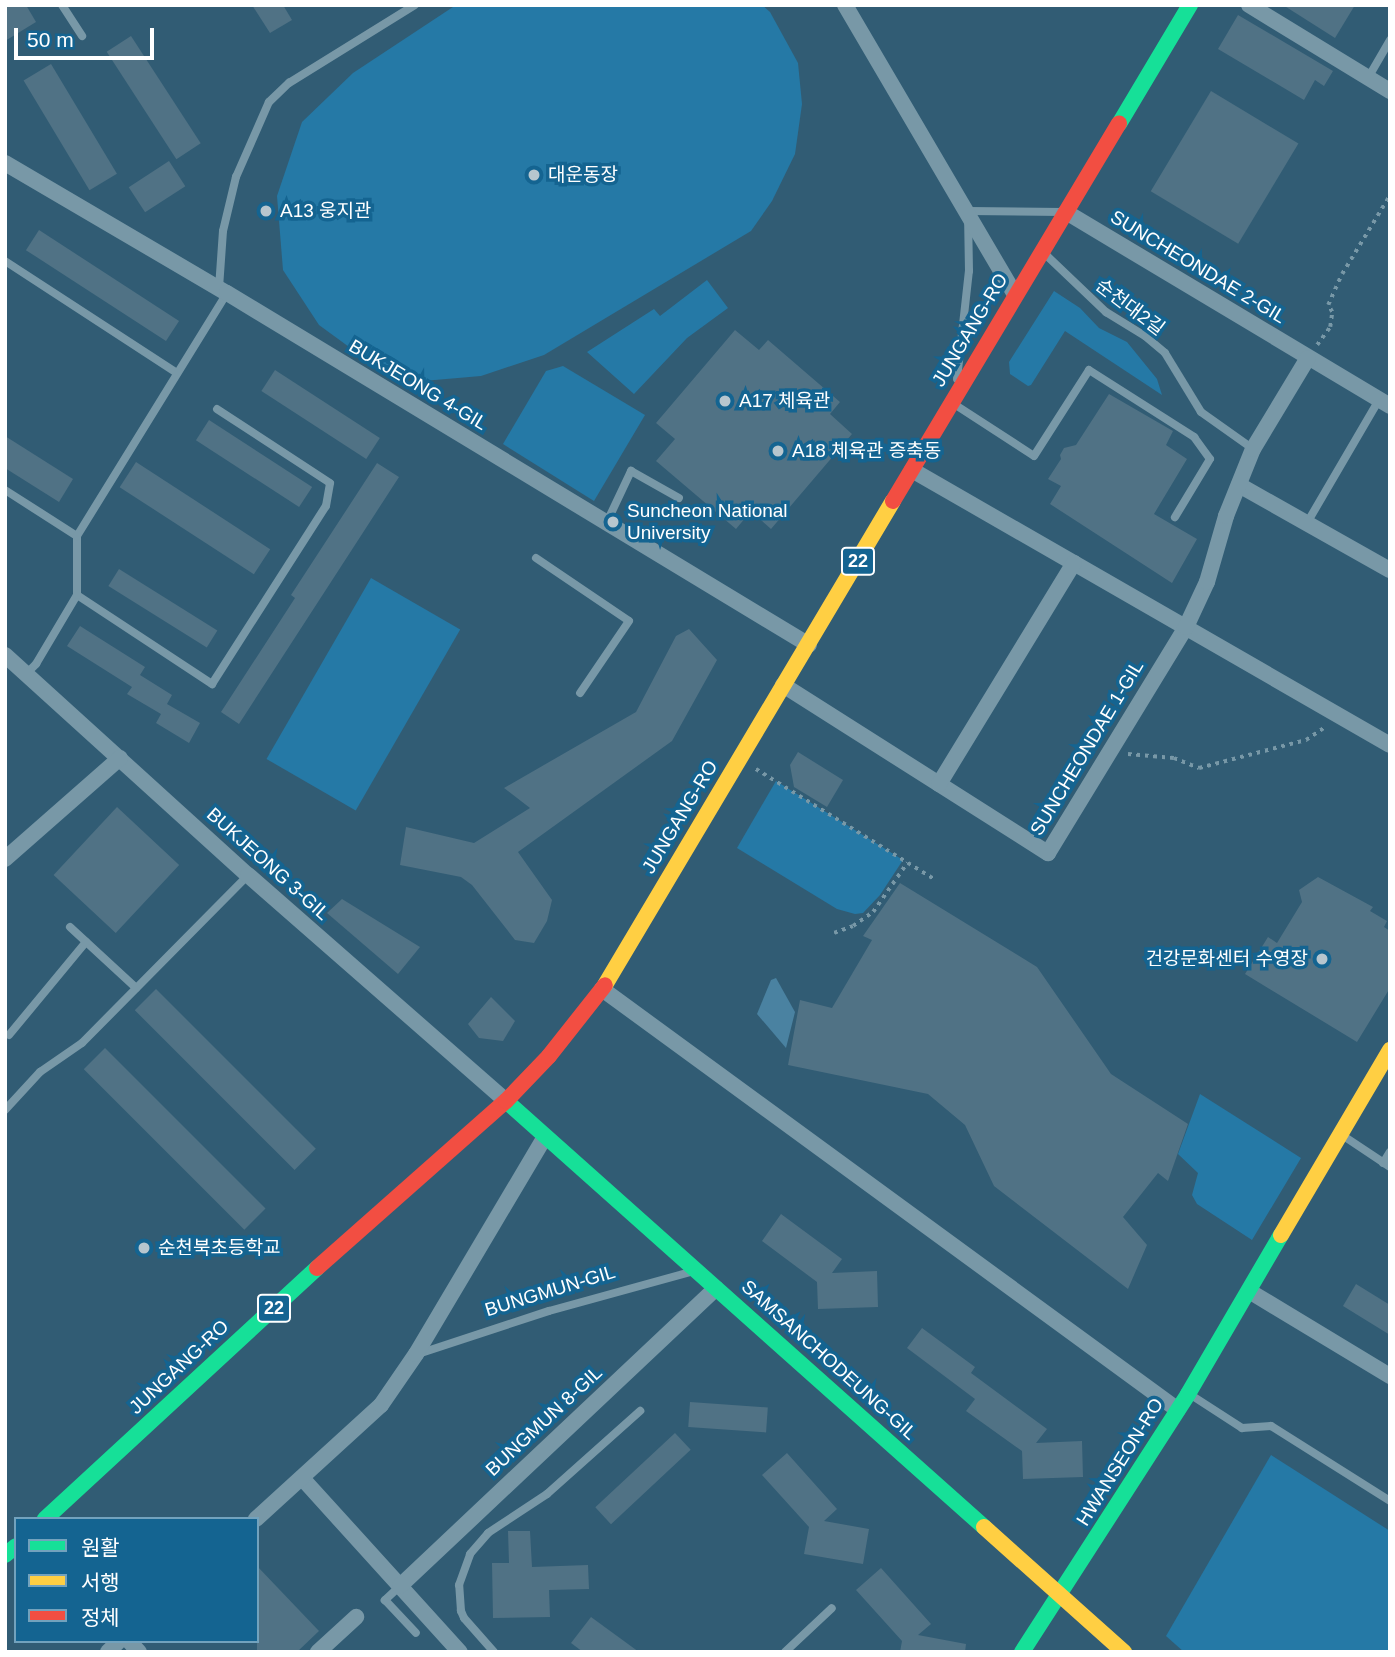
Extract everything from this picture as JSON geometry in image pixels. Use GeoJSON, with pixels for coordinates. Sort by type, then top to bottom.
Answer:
{"type":"FeatureCollection","features":[{"type":"Feature","properties":{"kind":"main road","name":"JUNGANG-RO"},"geometry":{"type":"LineString","coordinates":[[47,1517],[313,1272],[506,1101],[549,1056],[602,989],[1189,5]]}},
{"type":"Feature","properties":{"kind":"main road","name":"HWANSEON-RO"},"geometry":{"type":"LineString","coordinates":[[1022,1652],[1188,1394],[1390,1050]]}},
{"type":"Feature","properties":{"kind":"main road","name":"SAMSANCHODEUNG-GIL"},"geometry":{"type":"LineString","coordinates":[[506,1101],[544,1138],[697,1270],[1124,1652]]}},
{"type":"Feature","properties":{"kind":"street"},"geometry":{"type":"LineString","coordinates":[[845,5],[1015,295]]}},
{"type":"Feature","properties":{"kind":"street"},"geometry":{"type":"LineString","coordinates":[[1249,5],[1390,91]]}},
{"type":"Feature","properties":{"kind":"street","name":"BUKJEONG 4-GIL"},"geometry":{"type":"LineString","coordinates":[[5,163],[223,291],[809,645]]}},
{"type":"Feature","properties":{"kind":"street","name":"SUNCHEONDAE 2-GIL"},"geometry":{"type":"LineString","coordinates":[[1066,212],[1385,403]]}},
{"type":"Feature","properties":{"kind":"street"},"geometry":{"type":"LineString","coordinates":[[1186,627],[1207,582],[1226,516],[1253,449],[1308,358]]}},
{"type":"Feature","properties":{"kind":"street"},"geometry":{"type":"LineString","coordinates":[[912,470],[1389,742]]}},
{"type":"Feature","properties":{"kind":"street"},"geometry":{"type":"LineString","coordinates":[[1239,485],[1390,570]]}},
{"type":"Feature","properties":{"kind":"street"},"geometry":{"type":"LineString","coordinates":[[939,784],[1074,563]]}},
{"type":"Feature","properties":{"kind":"street","name":"SUNCHEONDAE 1-GIL"},"geometry":{"type":"LineString","coordinates":[[783,685],[1048,853],[1186,627]]}},
{"type":"Feature","properties":{"kind":"street","name":"BUKJEONG 3-GIL"},"geometry":{"type":"LineString","coordinates":[[5,655],[248,875],[506,1101]]}},
{"type":"Feature","properties":{"kind":"street"},"geometry":{"type":"LineString","coordinates":[[5,859],[120,758]]}},
{"type":"Feature","properties":{"kind":"street"},"geometry":{"type":"LineString","coordinates":[[602,989],[1178,1410]]}},
{"type":"Feature","properties":{"kind":"street"},"geometry":{"type":"LineString","coordinates":[[258,1517],[381,1405],[416,1354],[544,1138]]}},
{"type":"Feature","properties":{"kind":"street","name":"BUNGMUN 8-GIL"},"geometry":{"type":"LineString","coordinates":[[400,1586],[716,1288]]}},
{"type":"Feature","properties":{"kind":"street"},"geometry":{"type":"LineString","coordinates":[[1249,1291],[1390,1376]]}},
{"type":"Feature","properties":{"kind":"street"},"geometry":{"type":"LineString","coordinates":[[302,1478],[460,1652]]}},
{"type":"Feature","properties":{"kind":"street"},"geometry":{"type":"LineString","coordinates":[[318,1652],[356,1617]]}},
{"type":"Feature","properties":{"kind":"lane"},"geometry":{"type":"LineString","coordinates":[[62,5],[82,36]]}},
{"type":"Feature","properties":{"kind":"lane"},"geometry":{"type":"LineString","coordinates":[[27,673],[36,664],[77,595],[77,536],[177,373],[223,291],[223,231],[236,177],[269,102],[289,83],[414,6]]}},
{"type":"Feature","properties":{"kind":"lane"},"geometry":{"type":"LineString","coordinates":[[1368,78],[1390,40]]}},
{"type":"Feature","properties":{"kind":"lane"},"geometry":{"type":"LineString","coordinates":[[1066,212],[968,211],[969,271],[954,400],[1034,456],[1089,370],[1194,437],[1210,459],[1175,517]]}},
{"type":"Feature","properties":{"kind":"lane","name":"순천대2길"},"geometry":{"type":"LineString","coordinates":[[1042,251],[1106,312],[1145,336],[1165,353],[1201,412],[1253,449]]}},
{"type":"Feature","properties":{"kind":"lane"},"geometry":{"type":"LineString","coordinates":[[5,261],[177,373]]}},
{"type":"Feature","properties":{"kind":"lane"},"geometry":{"type":"LineString","coordinates":[[1307,523],[1385,403]]}},
{"type":"Feature","properties":{"kind":"lane"},"geometry":{"type":"LineString","coordinates":[[77,595],[212,684],[326,506],[330,483],[217,409]]}},
{"type":"Feature","properties":{"kind":"lane"},"geometry":{"type":"LineString","coordinates":[[606,524],[631,471],[679,498]]}},
{"type":"Feature","properties":{"kind":"lane"},"geometry":{"type":"LineString","coordinates":[[5,490],[77,536]]}},
{"type":"Feature","properties":{"kind":"lane"},"geometry":{"type":"LineString","coordinates":[[536,558],[629,621],[580,693]]}},
{"type":"Feature","properties":{"kind":"lane"},"geometry":{"type":"LineString","coordinates":[[5,1110],[40,1072],[82,1043],[248,875]]}},
{"type":"Feature","properties":{"kind":"lane"},"geometry":{"type":"LineString","coordinates":[[70,927],[136,988]]}},
{"type":"Feature","properties":{"kind":"lane"},"geometry":{"type":"LineString","coordinates":[[9,1035],[86,942]]}},
{"type":"Feature","properties":{"kind":"lane"},"geometry":{"type":"LineString","coordinates":[[1340,1133],[1387,1165],[1390,1152]]}},
{"type":"Feature","properties":{"kind":"lane","name":"BUNGMUN-GIL"},"geometry":{"type":"LineString","coordinates":[[416,1354],[549,1311],[697,1270]]}},
{"type":"Feature","properties":{"kind":"lane"},"geometry":{"type":"LineString","coordinates":[[1188,1394],[1242,1428],[1271,1426],[1390,1501]]}},
{"type":"Feature","properties":{"kind":"lane"},"geometry":{"type":"LineString","coordinates":[[494,1652],[461,1611],[459,1585],[470,1554],[488,1533],[547,1494],[639,1411]]}},
{"type":"Feature","properties":{"kind":"lane"},"geometry":{"type":"LineString","coordinates":[[400,1586],[385,1600],[416,1633]]}},
{"type":"Feature","properties":{"kind":"lane"},"geometry":{"type":"LineString","coordinates":[[785,1652],[832,1608]]}},
{"type":"Feature","properties":{"kind":"path"},"geometry":{"type":"LineString","coordinates":[[1308,358],[1330,327],[1332,312],[1328,305],[1342,274],[1390,195]]}},
{"type":"Feature","properties":{"kind":"path"},"geometry":{"type":"LineString","coordinates":[[1112,748],[1133,756],[1174,758],[1199,768],[1306,740],[1340,716]]}},
{"type":"Feature","properties":{"kind":"path"},"geometry":{"type":"LineString","coordinates":[[739,759],[936,880]]}},
{"type":"Feature","properties":{"kind":"path"},"geometry":{"type":"LineString","coordinates":[[834,933],[853,926],[873,912],[907,863]]}},
{"type":"Feature","properties":{"kind":"shaded area","name":"대운동장"},"geometry":{"type":"Polygon","coordinates":[[[456,5],[762,5],[770,12],[798,63],[802,104],[795,154],[772,201],[751,231],[544,355],[481,376],[423,381],[382,371],[319,325],[283,270],[277,196],[302,122],[353,73],[456,5]]]}},
{"type":"Feature","properties":{"kind":"shaded area"},"geometry":{"type":"Polygon","coordinates":[[[707,280],[728,308],[687,338],[634,394],[587,352],[654,309],[660,316],[707,280]]]}},
{"type":"Feature","properties":{"kind":"shaded area"},"geometry":{"type":"Polygon","coordinates":[[[1054,291],[1080,308],[1099,328],[1127,342],[1157,379],[1162,395],[1065,331],[1031,385],[1028,386],[1010,374],[1009,362],[1054,291]]]}},
{"type":"Feature","properties":{"kind":"shaded area"},"geometry":{"type":"Polygon","coordinates":[[[563,366],[645,415],[594,501],[503,444],[546,371],[563,366]]]}},
{"type":"Feature","properties":{"kind":"shaded area"},"geometry":{"type":"Polygon","coordinates":[[[371,578],[460,630],[356,810],[266,759],[371,578]]]}},
{"type":"Feature","properties":{"kind":"shaded area"},"geometry":{"type":"Polygon","coordinates":[[[776,781],[903,860],[880,895],[863,913],[855,914],[837,909],[737,848],[776,781]]]}},
{"type":"Feature","properties":{"kind":"shaded area"},"geometry":{"type":"Polygon","coordinates":[[[776,978],[795,1012],[786,1048],[757,1014],[771,980],[776,978]]]}},
{"type":"Feature","properties":{"kind":"shaded area"},"geometry":{"type":"Polygon","coordinates":[[[1200,1094],[1301,1158],[1252,1240],[1197,1204],[1192,1195],[1198,1173],[1178,1154],[1200,1094]]]}},
{"type":"Feature","properties":{"kind":"shaded area"},"geometry":{"type":"Polygon","coordinates":[[[1271,1455],[1390,1531],[1390,1652],[1184,1652],[1166,1636],[1271,1455]]]}},
{"type":"Feature","properties":{"kind":"building"},"geometry":{"type":"Polygon","coordinates":[[[5,5],[26,5],[36,22],[5,41],[5,5]]]}},
{"type":"Feature","properties":{"kind":"building"},"geometry":{"type":"Polygon","coordinates":[[[252,5],[283,5],[292,20],[270,33],[252,5]]]}},
{"type":"Feature","properties":{"kind":"building"},"geometry":{"type":"Polygon","coordinates":[[[1283,5],[1355,5],[1335,38],[1283,5]]]}},
{"type":"Feature","properties":{"kind":"building"},"geometry":{"type":"Polygon","coordinates":[[[1238,15],[1333,71],[1324,86],[1315,80],[1304,100],[1218,49],[1238,15]]]}},
{"type":"Feature","properties":{"kind":"building"},"geometry":{"type":"Polygon","coordinates":[[[131,36],[201,143],[176,159],[107,52],[131,36]]]}},
{"type":"Feature","properties":{"kind":"building"},"geometry":{"type":"Polygon","coordinates":[[[51,64],[117,174],[89,190],[24,80],[51,64]]]}},
{"type":"Feature","properties":{"kind":"building"},"geometry":{"type":"Polygon","coordinates":[[[1211,91],[1298,144],[1238,244],[1151,191],[1211,91]]]}},
{"type":"Feature","properties":{"kind":"building"},"geometry":{"type":"Polygon","coordinates":[[[169,161],[185,186],[145,212],[129,187],[169,161]]]}},
{"type":"Feature","properties":{"kind":"building"},"geometry":{"type":"Polygon","coordinates":[[[39,230],[179,321],[166,341],[26,250],[39,230]]]}},
{"type":"Feature","properties":{"kind":"building"},"geometry":{"type":"Polygon","coordinates":[[[735,330],[759,350],[768,340],[840,402],[830,414],[852,434],[771,529],[751,511],[736,529],[656,461],[675,439],[656,423],[735,330]]]}},
{"type":"Feature","properties":{"kind":"building"},"geometry":{"type":"Polygon","coordinates":[[[275,370],[380,438],[366,459],[261,391],[275,370]]]}},
{"type":"Feature","properties":{"kind":"building"},"geometry":{"type":"Polygon","coordinates":[[[1109,394],[1173,431],[1166,445],[1187,459],[1154,514],[1197,539],[1172,583],[1050,504],[1061,486],[1048,479],[1061,459],[1060,455],[1064,448],[1076,445],[1109,394]]]}},
{"type":"Feature","properties":{"kind":"building"},"geometry":{"type":"Polygon","coordinates":[[[209,420],[312,487],[299,507],[196,440],[209,420]]]}},
{"type":"Feature","properties":{"kind":"building"},"geometry":{"type":"Polygon","coordinates":[[[5,436],[73,479],[59,502],[5,468],[5,436]]]}},
{"type":"Feature","properties":{"kind":"building"},"geometry":{"type":"Polygon","coordinates":[[[136,462],[270,549],[254,574],[120,487],[136,462]]]}},
{"type":"Feature","properties":{"kind":"building"},"geometry":{"type":"Polygon","coordinates":[[[377,463],[399,477],[239,724],[221,712],[295,598],[291,595],[377,463]]]}},
{"type":"Feature","properties":{"kind":"building"},"geometry":{"type":"Polygon","coordinates":[[[119,569],[217,630],[207,647],[108,586],[119,569]]]}},
{"type":"Feature","properties":{"kind":"building"},"geometry":{"type":"Polygon","coordinates":[[[80,626],[145,667],[140,675],[172,695],[167,704],[200,723],[189,743],[156,723],[161,714],[127,694],[132,687],[67,646],[80,626]]]}},
{"type":"Feature","properties":{"kind":"building"},"geometry":{"type":"Polygon","coordinates":[[[689,629],[717,660],[672,741],[518,852],[552,900],[547,921],[534,943],[515,940],[472,885],[461,877],[400,865],[406,827],[474,843],[530,808],[504,788],[636,712],[676,636],[689,629]]]}},
{"type":"Feature","properties":{"kind":"building"},"geometry":{"type":"Polygon","coordinates":[[[798,752],[843,780],[827,807],[794,787],[790,765],[798,752]]]}},
{"type":"Feature","properties":{"kind":"building"},"geometry":{"type":"Polygon","coordinates":[[[117,807],[179,865],[116,933],[54,875],[117,807]]]}},
{"type":"Feature","properties":{"kind":"building","name":"건강문화센터 수영장"},"geometry":{"type":"Polygon","coordinates":[[[1318,877],[1373,907],[1370,911],[1387,921],[1384,927],[1390,931],[1390,988],[1357,1042],[1245,974],[1268,937],[1277,943],[1302,902],[1299,890],[1318,877]]]}},
{"type":"Feature","properties":{"kind":"building"},"geometry":{"type":"Polygon","coordinates":[[[900,883],[1037,967],[1111,1074],[1188,1124],[1168,1181],[1158,1173],[1123,1217],[1147,1245],[1128,1289],[994,1186],[965,1125],[928,1094],[788,1065],[800,1000],[832,1008],[872,940],[863,936],[900,883]]]}},
{"type":"Feature","properties":{"kind":"building"},"geometry":{"type":"Polygon","coordinates":[[[342,899],[420,947],[398,974],[327,913],[342,899]]]}},
{"type":"Feature","properties":{"kind":"building"},"geometry":{"type":"Polygon","coordinates":[[[156,989],[316,1149],[295,1170],[135,1010],[156,989]]]}},
{"type":"Feature","properties":{"kind":"building"},"geometry":{"type":"Polygon","coordinates":[[[491,997],[515,1021],[503,1041],[479,1038],[468,1024],[491,997]]]}},
{"type":"Feature","properties":{"kind":"building"},"geometry":{"type":"Polygon","coordinates":[[[105,1048],[266,1209],[244,1230],[84,1069],[105,1048]]]}},
{"type":"Feature","properties":{"kind":"building"},"geometry":{"type":"Polygon","coordinates":[[[781,1214],[842,1259],[832,1273],[877,1271],[878,1307],[818,1309],[817,1282],[762,1241],[781,1214]]]}},
{"type":"Feature","properties":{"kind":"building"},"geometry":{"type":"Polygon","coordinates":[[[1356,1284],[1390,1305],[1390,1335],[1343,1306],[1356,1284]]]}},
{"type":"Feature","properties":{"kind":"building"},"geometry":{"type":"Polygon","coordinates":[[[922,1328],[975,1367],[971,1373],[1047,1429],[1036,1443],[1082,1441],[1083,1477],[1023,1479],[1022,1451],[966,1411],[975,1399],[907,1348],[922,1328]]]}},
{"type":"Feature","properties":{"kind":"building"},"geometry":{"type":"Polygon","coordinates":[[[690,1402],[768,1407],[766,1432],[688,1427],[690,1402]]]}},
{"type":"Feature","properties":{"kind":"building"},"geometry":{"type":"Polygon","coordinates":[[[675,1433],[691,1450],[611,1524],[595,1507],[675,1433]]]}},
{"type":"Feature","properties":{"kind":"building"},"geometry":{"type":"Polygon","coordinates":[[[787,1453],[837,1509],[824,1521],[869,1529],[863,1564],[804,1554],[809,1527],[762,1475],[787,1453]]]}},
{"type":"Feature","properties":{"kind":"building"},"geometry":{"type":"Polygon","coordinates":[[[508,1531],[530,1531],[532,1567],[588,1565],[589,1589],[549,1590],[550,1617],[493,1618],[492,1563],[509,1563],[508,1531]]]}},
{"type":"Feature","properties":{"kind":"building"},"geometry":{"type":"Polygon","coordinates":[[[259,1568],[319,1631],[297,1652],[257,1652],[259,1568]]]}},
{"type":"Feature","properties":{"kind":"building"},"geometry":{"type":"Polygon","coordinates":[[[881,1568],[931,1624],[918,1635],[966,1644],[965,1652],[900,1652],[902,1641],[856,1590],[881,1568]]]}},
{"type":"Feature","properties":{"kind":"building"},"geometry":{"type":"Polygon","coordinates":[[[591,1617],[639,1652],[583,1652],[571,1643],[591,1617]]]}},
{"type":"Feature","properties":{"kind":"traffic: fast"},"geometry":{"type":"LineString","coordinates":[[1119,124],[1190,5]]}},
{"type":"Feature","properties":{"kind":"traffic: fast"},"geometry":{"type":"LineString","coordinates":[[506,1101],[984,1527]]}},
{"type":"Feature","properties":{"kind":"traffic: fast"},"geometry":{"type":"LineString","coordinates":[[1022,1652],[1188,1394],[1281,1235]]}},
{"type":"Feature","properties":{"kind":"traffic: fast"},"geometry":{"type":"LineString","coordinates":[[47,1517],[317,1268]]}},
{"type":"Feature","properties":{"kind":"traffic: fast"},"geometry":{"type":"LineString","coordinates":[[5,1555],[14,1548]]}},
{"type":"Feature","properties":{"kind":"traffic: slow"},"geometry":{"type":"LineString","coordinates":[[605,985],[893,501]]}},
{"type":"Feature","properties":{"kind":"traffic: slow"},"geometry":{"type":"LineString","coordinates":[[1281,1235],[1390,1050]]}},
{"type":"Feature","properties":{"kind":"traffic: slow"},"geometry":{"type":"LineString","coordinates":[[984,1527],[1124,1652]]}},
{"type":"Feature","properties":{"kind":"traffic: jam"},"geometry":{"type":"LineString","coordinates":[[893,501],[1119,124]]}},
{"type":"Feature","properties":{"kind":"traffic: jam"},"geometry":{"type":"LineString","coordinates":[[317,1268],[506,1101],[549,1056],[605,985]]}},
{"type":"Feature","properties":{"kind":"place","name":"대운동장"},"geometry":{"type":"Point","coordinates":[534,175]}},
{"type":"Feature","properties":{"kind":"place","name":"A13 웅지관"},"geometry":{"type":"Point","coordinates":[266,211]}},
{"type":"Feature","properties":{"kind":"place","name":"A17 체육관"},"geometry":{"type":"Point","coordinates":[725,401]}},
{"type":"Feature","properties":{"kind":"place","name":"A18 체육관 증축동"},"geometry":{"type":"Point","coordinates":[778,451]}},
{"type":"Feature","properties":{"kind":"place","name":"Suncheon National University"},"geometry":{"type":"Point","coordinates":[613,522]}},
{"type":"Feature","properties":{"kind":"place","name":"건강문화센터 수영장"},"geometry":{"type":"Point","coordinates":[1322,959]}},
{"type":"Feature","properties":{"kind":"place","name":"순천북초등학교"},"geometry":{"type":"Point","coordinates":[144,1248]}}]}
